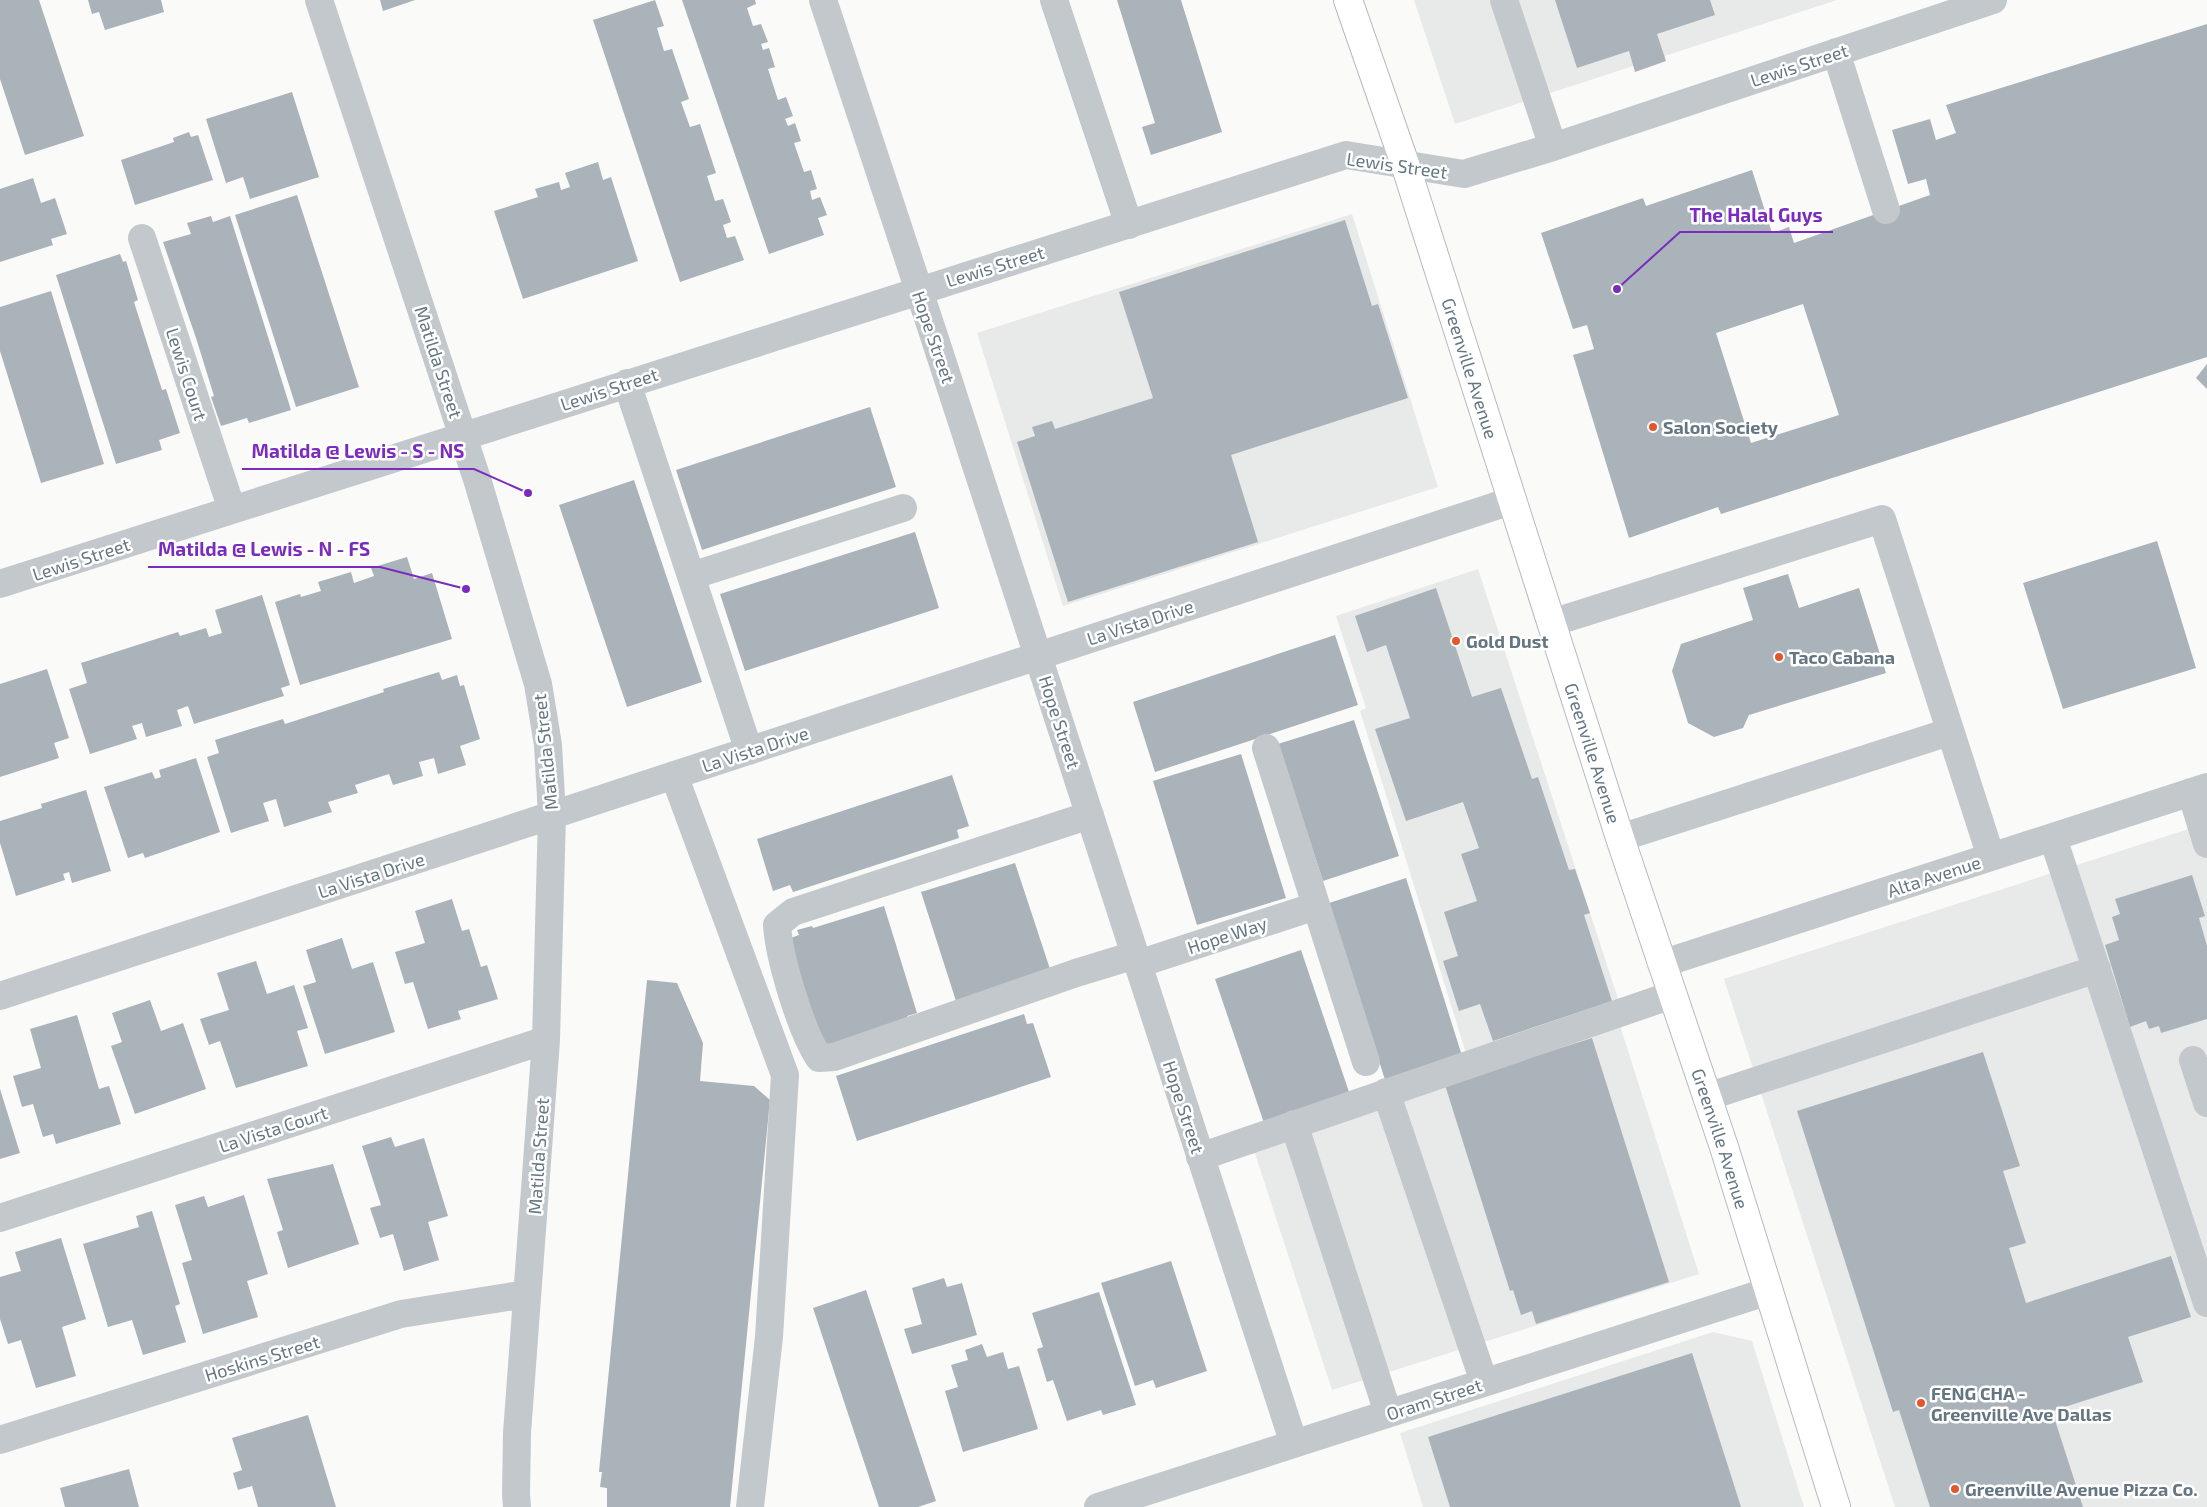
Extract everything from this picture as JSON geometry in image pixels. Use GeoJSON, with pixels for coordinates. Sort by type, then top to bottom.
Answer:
{"type":"FeatureCollection","features":[{"type":"Feature","properties":{"kind":"main road","name":"Greenville Avenue"},"geometry":{"type":"LineString","coordinates":[[1348,0],[1405,164],[1550,623],[1661,964],[1707,1097],[1836,1507]]}},
{"type":"Feature","properties":{"kind":"street","name":"Matilda Street"},"geometry":{"type":"LineString","coordinates":[[319,0],[464,437],[538,684],[548,745],[552,815],[546,1040],[517,1433],[517,1507]]}},
{"type":"Feature","properties":{"kind":"street","name":"Hope Street"},"geometry":{"type":"LineString","coordinates":[[823,0],[1294,1444]]}},
{"type":"Feature","properties":{"kind":"street"},"geometry":{"type":"LineString","coordinates":[[1054,0],[1129,225]]}},
{"type":"Feature","properties":{"kind":"street"},"geometry":{"type":"LineString","coordinates":[[1504,0],[1553,146]]}},
{"type":"Feature","properties":{"kind":"street","name":"Lewis Street"},"geometry":{"type":"LineString","coordinates":[[0,584],[464,437],[918,290],[1129,225],[1346,154],[1464,174],[1993,0]]}},
{"type":"Feature","properties":{"kind":"street"},"geometry":{"type":"LineString","coordinates":[[1836,52],[1886,210]]}},
{"type":"Feature","properties":{"kind":"street","name":"Lewis Court"},"geometry":{"type":"LineString","coordinates":[[142,238],[232,510]]}},
{"type":"Feature","properties":{"kind":"street"},"geometry":{"type":"LineString","coordinates":[[627,383],[749,751]]}},
{"type":"Feature","properties":{"kind":"street","name":"La Vista Drive"},"geometry":{"type":"LineString","coordinates":[[0,996],[1511,501]]}},
{"type":"Feature","properties":{"kind":"street"},"geometry":{"type":"LineString","coordinates":[[691,576],[903,508]]}},
{"type":"Feature","properties":{"kind":"street"},"geometry":{"type":"LineString","coordinates":[[1550,623],[1882,518],[1936,690],[1992,857]]}},
{"type":"Feature","properties":{"kind":"street"},"geometry":{"type":"LineString","coordinates":[[1620,838],[1950,732]]}},
{"type":"Feature","properties":{"kind":"street"},"geometry":{"type":"LineString","coordinates":[[1266,748],[1366,1062]]}},
{"type":"Feature","properties":{"kind":"street"},"geometry":{"type":"LineString","coordinates":[[674,775],[786,1074],[769,1338],[750,1507]]}},
{"type":"Feature","properties":{"kind":"street"},"geometry":{"type":"LineString","coordinates":[[2199,790],[2207,844]]}},
{"type":"Feature","properties":{"kind":"street","name":"Alta Avenue"},"geometry":{"type":"LineString","coordinates":[[1661,964],[2199,790]]}},
{"type":"Feature","properties":{"kind":"street","name":"Hope Way"},"geometry":{"type":"LineString","coordinates":[[1090,815],[793,912],[777,925],[778,946],[809,1043],[820,1058],[834,1056],[1076,973],[1137,959],[1316,906]]}},
{"type":"Feature","properties":{"kind":"street"},"geometry":{"type":"LineString","coordinates":[[2054,838],[2207,1304]]}},
{"type":"Feature","properties":{"kind":"street"},"geometry":{"type":"LineString","coordinates":[[1707,1097],[2097,969]]}},
{"type":"Feature","properties":{"kind":"street"},"geometry":{"type":"LineString","coordinates":[[1200,1157],[1672,995]]}},
{"type":"Feature","properties":{"kind":"street","name":"La Vista Court"},"geometry":{"type":"LineString","coordinates":[[0,1218],[546,1040]]}},
{"type":"Feature","properties":{"kind":"street"},"geometry":{"type":"LineString","coordinates":[[2193,1060],[2207,1103]]}},
{"type":"Feature","properties":{"kind":"street"},"geometry":{"type":"LineString","coordinates":[[1386,1092],[1484,1382]]}},
{"type":"Feature","properties":{"kind":"street"},"geometry":{"type":"LineString","coordinates":[[1294,1124],[1388,1414]]}},
{"type":"Feature","properties":{"kind":"street","name":"Oram Street"},"geometry":{"type":"LineString","coordinates":[[1098,1507],[1769,1291]]}},
{"type":"Feature","properties":{"kind":"street","name":"Hoskins Street"},"geometry":{"type":"LineString","coordinates":[[0,1440],[401,1314],[528,1294]]}},
{"type":"Feature","properties":{"kind":"shaded area"},"geometry":{"type":"Polygon","coordinates":[[[1414,0],[1837,0],[1455,124],[1414,0]]]}},
{"type":"Feature","properties":{"kind":"shaded area"},"geometry":{"type":"Polygon","coordinates":[[[1352,214],[1438,487],[1063,606],[977,333],[1352,214]]]}},
{"type":"Feature","properties":{"kind":"shaded area"},"geometry":{"type":"Polygon","coordinates":[[[1478,569],[1622,1011],[1616,1013],[1699,1274],[1332,1390],[1248,1132],[1468,1060],[1360,711],[1366,708],[1336,616],[1478,569]]]}},
{"type":"Feature","properties":{"kind":"shaded area"},"geometry":{"type":"Polygon","coordinates":[[[2207,823],[2207,1507],[1895,1507],[1724,979],[2207,823]]]}},
{"type":"Feature","properties":{"kind":"shaded area"},"geometry":{"type":"Polygon","coordinates":[[[1713,1332],[1752,1341],[1804,1507],[1423,1507],[1400,1433],[1713,1332]]]}},
{"type":"Feature","properties":{"kind":"building"},"geometry":{"type":"Polygon","coordinates":[[[0,0],[39,0],[84,136],[25,155],[0,79],[0,0]]]}},
{"type":"Feature","properties":{"kind":"building"},"geometry":{"type":"Polygon","coordinates":[[[88,0],[161,0],[164,12],[105,30],[99,12],[92,14],[88,0]]]}},
{"type":"Feature","properties":{"kind":"building"},"geometry":{"type":"Polygon","coordinates":[[[380,0],[415,0],[383,11],[380,0]]]}},
{"type":"Feature","properties":{"kind":"building"},"geometry":{"type":"Polygon","coordinates":[[[655,0],[664,26],[657,28],[664,51],[672,49],[689,99],[681,102],[690,127],[700,124],[716,173],[707,176],[715,201],[723,199],[731,222],[723,225],[727,238],[735,236],[744,260],[680,282],[593,20],[655,0]]]}},
{"type":"Feature","properties":{"kind":"building"},"geometry":{"type":"Polygon","coordinates":[[[682,0],[755,0],[756,4],[747,8],[753,26],[761,24],[768,42],[761,44],[763,50],[769,48],[775,67],[768,69],[778,100],[786,97],[793,116],[785,119],[788,126],[795,123],[801,141],[794,143],[804,172],[811,170],[817,189],[810,191],[812,200],[820,197],[827,215],[818,218],[824,235],[769,254],[682,0]]]}},
{"type":"Feature","properties":{"kind":"building"},"geometry":{"type":"Polygon","coordinates":[[[1117,0],[1181,0],[1222,132],[1151,155],[1142,127],[1155,123],[1117,0]]]}},
{"type":"Feature","properties":{"kind":"building"},"geometry":{"type":"Polygon","coordinates":[[[1555,0],[1710,0],[1715,15],[1657,34],[1666,61],[1635,72],[1629,51],[1577,68],[1555,0]]]}},
{"type":"Feature","properties":{"kind":"building"},"geometry":{"type":"Polygon","coordinates":[[[2207,24],[2207,357],[1721,514],[1718,507],[1629,538],[1573,355],[1594,349],[1587,325],[1573,329],[1541,233],[1643,198],[1646,206],[1752,170],[1772,233],[1789,227],[1794,243],[1930,195],[1926,179],[1908,184],[1892,130],[1930,119],[1936,140],[1956,133],[1946,105],[2207,24]],[[1803,304],[1716,333],[1751,443],[1839,415],[1803,304]]]}},
{"type":"Feature","properties":{"kind":"building"},"geometry":{"type":"Polygon","coordinates":[[[292,92],[319,177],[250,199],[243,177],[226,183],[206,119],[292,92]]]}},
{"type":"Feature","properties":{"kind":"building"},"geometry":{"type":"Polygon","coordinates":[[[189,132],[191,137],[198,135],[213,180],[135,205],[121,160],[174,142],[173,138],[189,132]]]}},
{"type":"Feature","properties":{"kind":"building"},"geometry":{"type":"Polygon","coordinates":[[[598,162],[603,180],[611,177],[638,261],[523,299],[494,211],[538,197],[535,189],[559,182],[561,190],[570,187],[565,173],[598,162]]]}},
{"type":"Feature","properties":{"kind":"building"},"geometry":{"type":"Polygon","coordinates":[[[33,178],[41,203],[55,198],[67,234],[51,239],[53,245],[0,262],[0,189],[33,178]]]}},
{"type":"Feature","properties":{"kind":"building"},"geometry":{"type":"Polygon","coordinates":[[[297,195],[359,387],[296,407],[235,215],[297,195]]]}},
{"type":"Feature","properties":{"kind":"building"},"geometry":{"type":"Polygon","coordinates":[[[211,216],[213,222],[230,216],[291,410],[249,423],[247,418],[221,426],[211,397],[214,396],[196,338],[163,242],[191,234],[187,223],[211,216]]]}},
{"type":"Feature","properties":{"kind":"building"},"geometry":{"type":"Polygon","coordinates":[[[1345,220],[1372,306],[1378,304],[1408,398],[1231,455],[1258,542],[1068,602],[1017,442],[1035,436],[1032,427],[1052,421],[1055,429],[1153,398],[1119,292],[1345,220]]]}},
{"type":"Feature","properties":{"kind":"building"},"geometry":{"type":"Polygon","coordinates":[[[120,254],[123,262],[126,261],[138,300],[134,302],[162,390],[166,389],[180,433],[159,440],[162,450],[116,464],[56,275],[120,254]]]}},
{"type":"Feature","properties":{"kind":"building"},"geometry":{"type":"Polygon","coordinates":[[[51,291],[104,464],[41,483],[0,351],[0,307],[51,291]]]}},
{"type":"Feature","properties":{"kind":"building"},"geometry":{"type":"Polygon","coordinates":[[[2207,364],[2207,389],[2196,378],[2207,364]]]}},
{"type":"Feature","properties":{"kind":"building"},"geometry":{"type":"Polygon","coordinates":[[[870,407],[896,487],[702,550],[676,470],[870,407]]]}},
{"type":"Feature","properties":{"kind":"building"},"geometry":{"type":"Polygon","coordinates":[[[634,480],[702,682],[627,707],[559,505],[634,480]]]}},
{"type":"Feature","properties":{"kind":"building"},"geometry":{"type":"Polygon","coordinates":[[[915,532],[939,608],[745,671],[720,594],[915,532]]]}},
{"type":"Feature","properties":{"kind":"building"},"geometry":{"type":"Polygon","coordinates":[[[2157,541],[2196,668],[2063,709],[2023,583],[2157,541]]]}},
{"type":"Feature","properties":{"kind":"building"},"geometry":{"type":"Polygon","coordinates":[[[407,557],[414,579],[432,573],[452,639],[300,685],[275,602],[300,594],[301,597],[321,591],[318,582],[351,572],[354,583],[374,576],[371,568],[407,557]]]}},
{"type":"Feature","properties":{"kind":"building","name":"Taco Cabana"},"geometry":{"type":"Polygon","coordinates":[[[1788,574],[1799,608],[1859,588],[1886,673],[1749,715],[1743,728],[1714,737],[1688,723],[1672,671],[1681,644],[1753,620],[1743,588],[1788,574]]]}},
{"type":"Feature","properties":{"kind":"building"},"geometry":{"type":"Polygon","coordinates":[[[1436,588],[1472,697],[1501,688],[1532,779],[1538,777],[1569,870],[1575,869],[1590,913],[1584,915],[1612,1001],[1493,1041],[1480,1004],[1459,1011],[1443,961],[1458,956],[1444,912],[1477,901],[1461,854],[1479,848],[1463,802],[1406,821],[1375,729],[1410,718],[1386,645],[1367,652],[1355,616],[1436,588]]]}},
{"type":"Feature","properties":{"kind":"building"},"geometry":{"type":"Polygon","coordinates":[[[262,595],[290,685],[281,688],[284,696],[194,724],[188,706],[177,710],[182,726],[146,737],[142,723],[132,726],[137,739],[90,754],[69,689],[87,683],[81,663],[178,632],[180,636],[206,628],[209,637],[222,633],[215,610],[262,595]]]}},
{"type":"Feature","properties":{"kind":"building"},"geometry":{"type":"Polygon","coordinates":[[[1335,635],[1358,705],[1155,772],[1133,702],[1335,635]]]}},
{"type":"Feature","properties":{"kind":"building"},"geometry":{"type":"Polygon","coordinates":[[[47,669],[69,738],[54,743],[59,758],[0,777],[0,684],[47,669]]]}},
{"type":"Feature","properties":{"kind":"building"},"geometry":{"type":"Polygon","coordinates":[[[439,672],[442,680],[457,675],[460,686],[464,685],[480,739],[460,746],[466,765],[438,774],[434,758],[419,762],[423,776],[393,785],[389,774],[355,785],[358,793],[328,802],[332,812],[284,827],[276,799],[263,803],[269,821],[231,833],[207,757],[219,753],[215,740],[283,719],[285,724],[384,692],[383,689],[439,672]]]}},
{"type":"Feature","properties":{"kind":"building"},"geometry":{"type":"Polygon","coordinates":[[[1354,720],[1399,856],[1323,881],[1278,744],[1354,720]]]}},
{"type":"Feature","properties":{"kind":"building"},"geometry":{"type":"Polygon","coordinates":[[[1241,754],[1286,898],[1197,925],[1153,781],[1241,754]]]}},
{"type":"Feature","properties":{"kind":"building"},"geometry":{"type":"Polygon","coordinates":[[[196,758],[220,832],[145,858],[143,853],[128,858],[104,787],[152,772],[155,779],[161,777],[159,770],[196,758]]]}},
{"type":"Feature","properties":{"kind":"building"},"geometry":{"type":"Polygon","coordinates":[[[952,775],[969,826],[957,830],[959,838],[793,892],[790,885],[773,891],[757,839],[952,775]]]}},
{"type":"Feature","properties":{"kind":"building"},"geometry":{"type":"Polygon","coordinates":[[[86,790],[111,871],[72,883],[69,872],[63,874],[65,880],[16,896],[0,843],[0,821],[42,808],[41,804],[86,790]]]}},
{"type":"Feature","properties":{"kind":"building"},"geometry":{"type":"Polygon","coordinates":[[[1015,863],[1050,969],[956,1001],[921,892],[1015,863]]]}},
{"type":"Feature","properties":{"kind":"building"},"geometry":{"type":"Polygon","coordinates":[[[2192,875],[2205,916],[2199,918],[2207,946],[2207,1019],[2161,1033],[2159,1026],[2149,1029],[2146,1021],[2130,1027],[2105,945],[2119,940],[2112,917],[2120,914],[2115,899],[2192,875]]]}},
{"type":"Feature","properties":{"kind":"building"},"geometry":{"type":"Polygon","coordinates":[[[1406,878],[1463,1059],[1386,1083],[1329,903],[1406,878]]]}},
{"type":"Feature","properties":{"kind":"building"},"geometry":{"type":"Polygon","coordinates":[[[452,899],[462,931],[469,929],[481,967],[487,965],[498,999],[458,1011],[461,1019],[428,1029],[413,982],[405,984],[395,952],[425,943],[415,911],[452,899]]]}},
{"type":"Feature","properties":{"kind":"building"},"geometry":{"type":"Polygon","coordinates":[[[884,906],[917,1013],[907,1016],[909,1022],[822,1047],[788,939],[799,935],[797,930],[812,926],[813,928],[884,906]]]}},
{"type":"Feature","properties":{"kind":"building"},"geometry":{"type":"Polygon","coordinates":[[[342,938],[352,969],[373,962],[395,1032],[325,1054],[303,986],[316,982],[306,950],[342,938]]]}},
{"type":"Feature","properties":{"kind":"building"},"geometry":{"type":"Polygon","coordinates":[[[1301,950],[1350,1095],[1264,1123],[1215,979],[1301,950]]]}},
{"type":"Feature","properties":{"kind":"building"},"geometry":{"type":"Polygon","coordinates":[[[256,961],[267,994],[294,985],[308,1028],[297,1031],[308,1066],[236,1088],[220,1041],[209,1045],[200,1019],[229,1010],[217,973],[256,961]]]}},
{"type":"Feature","properties":{"kind":"building"},"geometry":{"type":"Polygon","coordinates":[[[647,980],[677,983],[703,1043],[700,1081],[754,1086],[770,1100],[730,1507],[607,1507],[607,1488],[600,1487],[602,1472],[599,1472],[647,980]]]}},
{"type":"Feature","properties":{"kind":"building"},"geometry":{"type":"Polygon","coordinates":[[[150,1000],[161,1031],[183,1023],[206,1089],[135,1114],[111,1046],[122,1042],[112,1013],[150,1000]]]}},
{"type":"Feature","properties":{"kind":"building"},"geometry":{"type":"Polygon","coordinates":[[[1024,1014],[1027,1024],[1033,1023],[1051,1077],[857,1141],[836,1076],[1024,1014]]]}},
{"type":"Feature","properties":{"kind":"building"},"geometry":{"type":"Polygon","coordinates":[[[77,1015],[99,1089],[109,1086],[121,1124],[56,1144],[53,1134],[43,1137],[33,1104],[22,1107],[13,1076],[41,1068],[30,1029],[77,1015]]]}},
{"type":"Feature","properties":{"kind":"building"},"geometry":{"type":"Polygon","coordinates":[[[1592,1038],[1669,1282],[1536,1324],[1532,1311],[1521,1315],[1513,1290],[1510,1291],[1445,1085],[1592,1038]]]}},
{"type":"Feature","properties":{"kind":"building"},"geometry":{"type":"Polygon","coordinates":[[[1983,1052],[2020,1166],[2003,1171],[2026,1243],[2009,1248],[2026,1303],[2171,1256],[2191,1317],[2128,1337],[2143,1382],[2052,1411],[2083,1507],[1930,1507],[1899,1410],[1893,1412],[1797,1111],[1983,1052]]]}},
{"type":"Feature","properties":{"kind":"building"},"geometry":{"type":"Polygon","coordinates":[[[0,1089],[20,1153],[0,1159],[0,1089]]]}},
{"type":"Feature","properties":{"kind":"building"},"geometry":{"type":"Polygon","coordinates":[[[391,1137],[395,1147],[424,1138],[448,1216],[428,1222],[439,1260],[404,1271],[393,1234],[380,1238],[370,1208],[381,1205],[362,1146],[391,1137]]]}},
{"type":"Feature","properties":{"kind":"building"},"geometry":{"type":"Polygon","coordinates":[[[333,1164],[359,1244],[288,1268],[277,1232],[283,1230],[267,1179],[333,1164]]]}},
{"type":"Feature","properties":{"kind":"building"},"geometry":{"type":"Polygon","coordinates":[[[244,1195],[268,1274],[247,1281],[258,1317],[203,1334],[182,1263],[192,1260],[175,1205],[204,1196],[208,1207],[244,1195]]]}},
{"type":"Feature","properties":{"kind":"building"},"geometry":{"type":"Polygon","coordinates":[[[152,1211],[180,1304],[175,1306],[186,1342],[143,1355],[132,1320],[108,1327],[83,1244],[139,1227],[136,1216],[152,1211]]]}},
{"type":"Feature","properties":{"kind":"building"},"geometry":{"type":"Polygon","coordinates":[[[61,1238],[86,1319],[62,1327],[76,1376],[36,1388],[21,1340],[8,1344],[0,1319],[0,1277],[21,1271],[15,1252],[61,1238]]]}},
{"type":"Feature","properties":{"kind":"building"},"geometry":{"type":"Polygon","coordinates":[[[1171,1261],[1207,1371],[1156,1388],[1153,1380],[1135,1386],[1101,1283],[1171,1261]]]}},
{"type":"Feature","properties":{"kind":"building"},"geometry":{"type":"Polygon","coordinates":[[[944,1278],[947,1287],[962,1283],[977,1335],[912,1354],[904,1329],[922,1324],[912,1288],[944,1278]]]}},
{"type":"Feature","properties":{"kind":"building"},"geometry":{"type":"Polygon","coordinates":[[[866,1290],[936,1501],[918,1507],[879,1507],[813,1308],[866,1290]]]}},
{"type":"Feature","properties":{"kind":"building"},"geometry":{"type":"Polygon","coordinates":[[[1099,1292],[1136,1405],[1103,1415],[1101,1410],[1067,1421],[1053,1380],[1047,1382],[1037,1349],[1043,1347],[1032,1313],[1099,1292]]]}},
{"type":"Feature","properties":{"kind":"building"},"geometry":{"type":"Polygon","coordinates":[[[982,1344],[987,1357],[1003,1352],[1008,1369],[1019,1366],[1038,1429],[963,1452],[945,1391],[958,1387],[951,1365],[968,1360],[965,1350],[982,1344]]]}},
{"type":"Feature","properties":{"kind":"building"},"geometry":{"type":"Polygon","coordinates":[[[1692,1353],[1741,1507],[1450,1507],[1428,1437],[1692,1353]]]}},
{"type":"Feature","properties":{"kind":"building"},"geometry":{"type":"Polygon","coordinates":[[[308,1415],[336,1507],[258,1507],[252,1486],[238,1490],[233,1473],[242,1470],[232,1438],[308,1415]]]}},
{"type":"Feature","properties":{"kind":"building"},"geometry":{"type":"Polygon","coordinates":[[[129,1469],[139,1507],[65,1507],[60,1488],[129,1469]]]}},
{"type":"Feature","properties":{"kind":"place","name":"The Halal Guys"},"geometry":{"type":"Point","coordinates":[1617,289]}},
{"type":"Feature","properties":{"kind":"place","name":"Salon Society"},"geometry":{"type":"Point","coordinates":[1653,427]}},
{"type":"Feature","properties":{"kind":"place","name":"Matilda @ Lewis - S - NS"},"geometry":{"type":"Point","coordinates":[528,493]}},
{"type":"Feature","properties":{"kind":"place","name":"Matilda @ Lewis - N - FS"},"geometry":{"type":"Point","coordinates":[466,589]}},
{"type":"Feature","properties":{"kind":"place","name":"Gold Dust"},"geometry":{"type":"Point","coordinates":[1456,641]}},
{"type":"Feature","properties":{"kind":"place","name":"Taco Cabana"},"geometry":{"type":"Point","coordinates":[1779,657]}},
{"type":"Feature","properties":{"kind":"place","name":"FENG CHA - Greenville Ave Dallas"},"geometry":{"type":"Point","coordinates":[1921,1403]}},
{"type":"Feature","properties":{"kind":"place","name":"Greenville Avenue Pizza Co."},"geometry":{"type":"Point","coordinates":[1955,1489]}}]}
